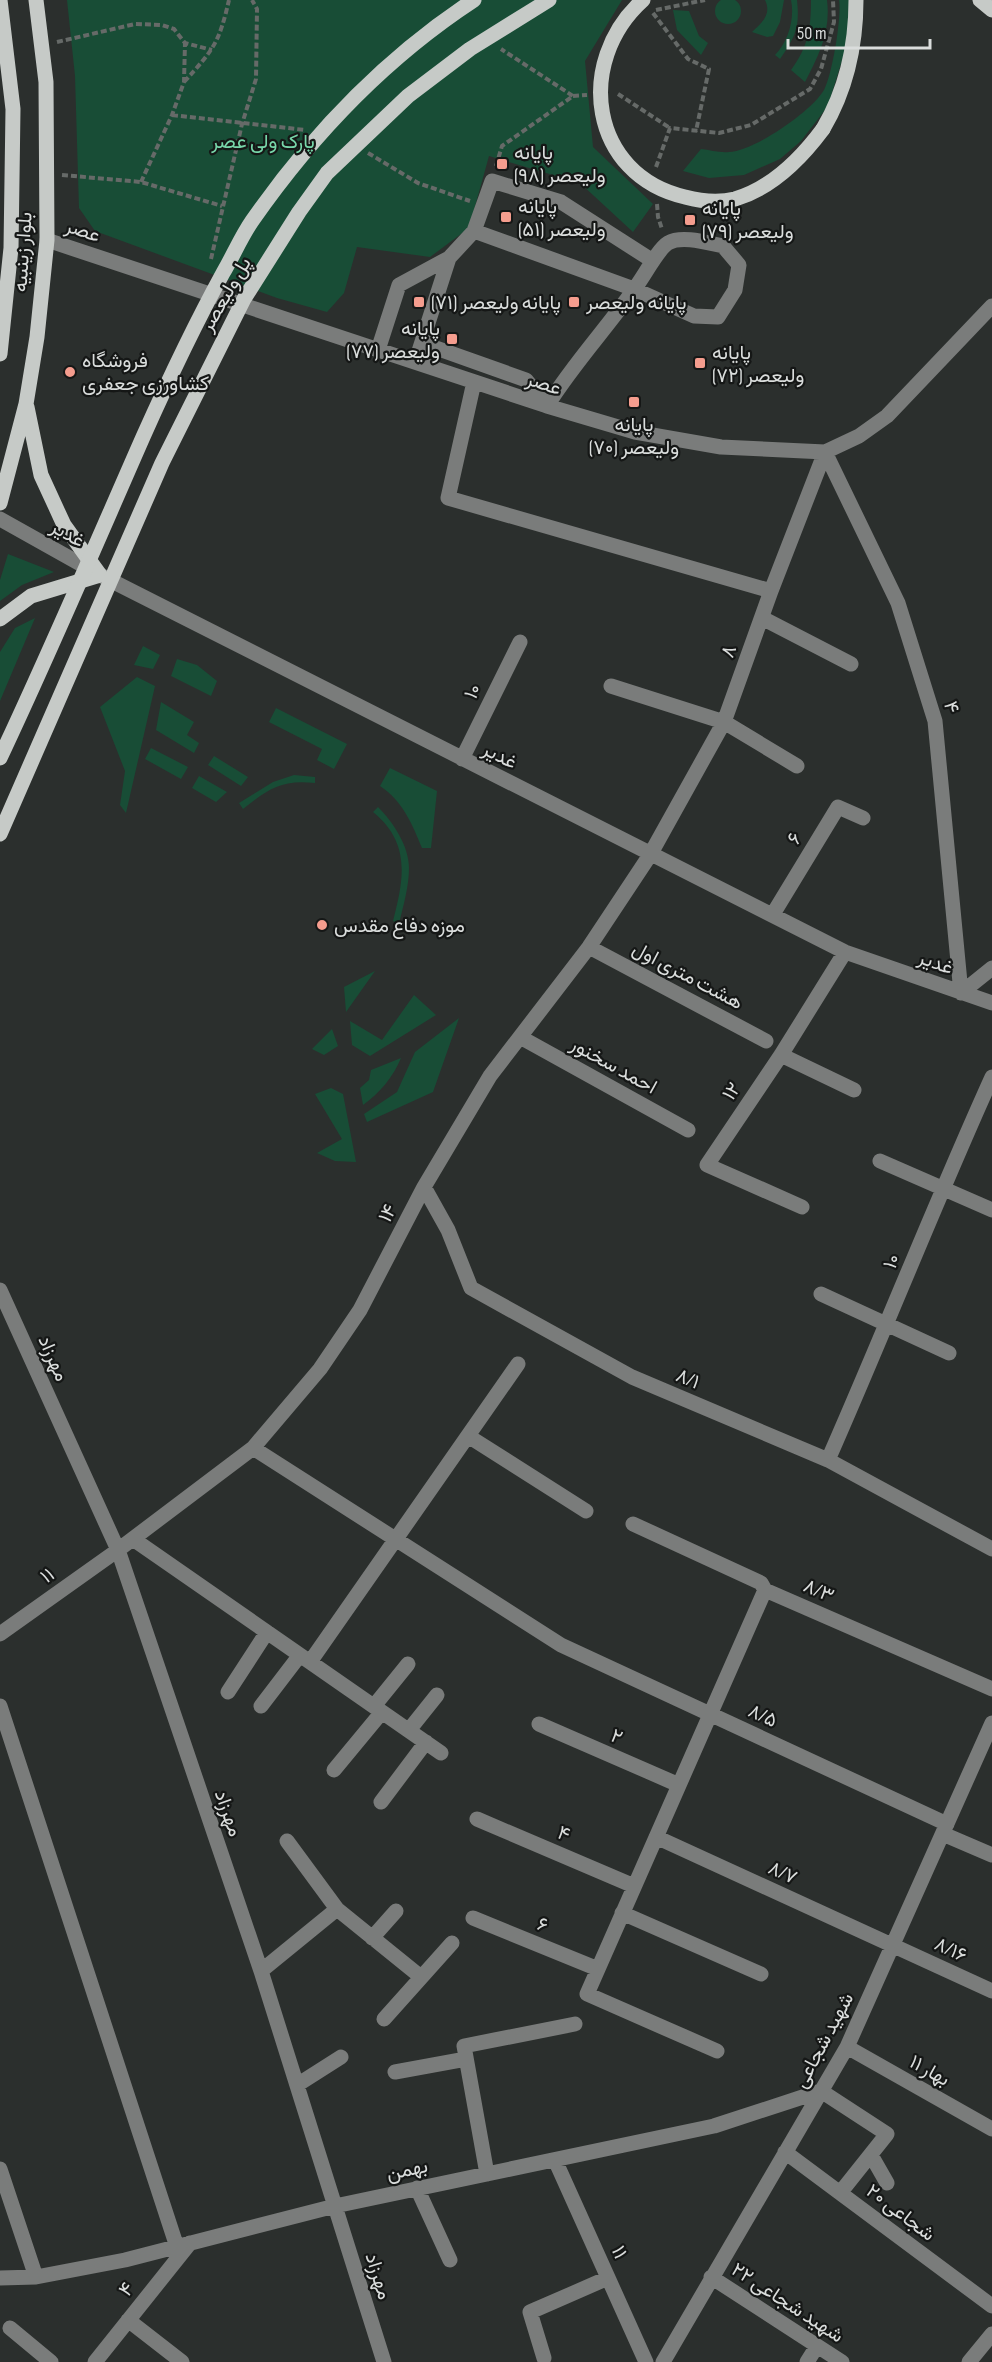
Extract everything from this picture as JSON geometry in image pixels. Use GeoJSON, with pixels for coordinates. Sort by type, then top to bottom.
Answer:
{"type":"FeatureCollection","features":[{"type":"Feature","properties":{"kind":"main road","name":"بلوار زینبیه"},"geometry":{"type":"LineString","coordinates":[[0,503],[26,404],[37,337],[47,240],[46,82],[36,0]]}},
{"type":"Feature","properties":{"kind":"main road","name":"پل ولیعصر"},"geometry":{"type":"LineString","coordinates":[[0,758],[46,660],[180,354],[251,223],[288,173],[360,92],[403,52],[474,0]]}},
{"type":"Feature","properties":{"kind":"main road","name":"پل ولیعصر"},"geometry":{"type":"LineString","coordinates":[[0,834],[162,463],[244,299],[299,212],[327,173],[408,96],[470,49],[549,0]]}},
{"type":"Feature","properties":{"kind":"main road"},"geometry":{"type":"LineString","coordinates":[[643,0],[614,34],[605,55],[601,80],[604,120],[611,140],[634,172],[670,194],[712,201],[733,200],[754,191],[789,168],[823,129],[838,100],[852,56],[856,0]]}},
{"type":"Feature","properties":{"kind":"main road"},"geometry":{"type":"LineString","coordinates":[[980,0],[992,10]]}},
{"type":"Feature","properties":{"kind":"main road","name":"بلوار زینبیه"},"geometry":{"type":"LineString","coordinates":[[0,354],[13,109],[1,10]]}},
{"type":"Feature","properties":{"kind":"main road"},"geometry":{"type":"LineString","coordinates":[[0,619],[31,596],[100,575],[64,525],[41,475],[26,404]]}},
{"type":"Feature","properties":{"kind":"street"},"geometry":{"type":"LineString","coordinates":[[378,350],[399,285],[449,258],[474,231],[492,181],[561,202],[653,261]]}},
{"type":"Feature","properties":{"kind":"street"},"geometry":{"type":"LineString","coordinates":[[422,343],[526,380],[547,406],[609,320],[634,289],[668,243],[690,240],[723,246],[739,265],[735,290],[718,316],[694,316],[634,289],[474,231]]}},
{"type":"Feature","properties":{"kind":"street","name":"عصر"},"geometry":{"type":"LineString","coordinates":[[47,240],[547,406],[636,432],[721,447],[825,452],[859,436],[887,416],[992,306]]}},
{"type":"Feature","properties":{"kind":"street"},"geometry":{"type":"LineString","coordinates":[[415,363],[449,258]]}},
{"type":"Feature","properties":{"kind":"street"},"geometry":{"type":"LineString","coordinates":[[474,382],[448,498],[771,591]]}},
{"type":"Feature","properties":{"kind":"street","name":"۸"},"geometry":{"type":"LineString","coordinates":[[650,855],[724,722],[771,591],[825,452]]}},
{"type":"Feature","properties":{"kind":"street","name":"۴"},"geometry":{"type":"LineString","coordinates":[[825,452],[898,603],[935,721],[961,993]]}},
{"type":"Feature","properties":{"kind":"street","name":"غدیر"},"geometry":{"type":"LineString","coordinates":[[0,519],[100,575],[845,952],[992,1003]]}},
{"type":"Feature","properties":{"kind":"street"},"geometry":{"type":"LineString","coordinates":[[762,618],[851,664]]}},
{"type":"Feature","properties":{"kind":"street","name":"۱۰"},"geometry":{"type":"LineString","coordinates":[[462,759],[520,642]]}},
{"type":"Feature","properties":{"kind":"street"},"geometry":{"type":"LineString","coordinates":[[611,686],[724,722],[797,766]]}},
{"type":"Feature","properties":{"kind":"street","name":"۶"},"geometry":{"type":"LineString","coordinates":[[773,914],[838,807],[863,818]]}},
{"type":"Feature","properties":{"kind":"street","name":"۱۴"},"geometry":{"type":"LineString","coordinates":[[118,1550],[253,1448],[320,1369],[360,1310],[424,1187],[490,1076],[589,947],[650,855]]}},
{"type":"Feature","properties":{"kind":"street","name":"هشت متری اول"},"geometry":{"type":"LineString","coordinates":[[589,947],[766,1041]]}},
{"type":"Feature","properties":{"kind":"street","name":"۱۲"},"geometry":{"type":"LineString","coordinates":[[802,1207],[707,1165],[781,1055],[845,952]]}},
{"type":"Feature","properties":{"kind":"street"},"geometry":{"type":"LineString","coordinates":[[961,993],[992,968]]}},
{"type":"Feature","properties":{"kind":"street","name":"احمد سخنور"},"geometry":{"type":"LineString","coordinates":[[520,1037],[688,1130]]}},
{"type":"Feature","properties":{"kind":"street"},"geometry":{"type":"LineString","coordinates":[[781,1055],[854,1090]]}},
{"type":"Feature","properties":{"kind":"street","name":"۱۰"},"geometry":{"type":"LineString","coordinates":[[828,1460],[888,1325],[942,1188],[992,1077]]}},
{"type":"Feature","properties":{"kind":"street"},"geometry":{"type":"LineString","coordinates":[[880,1161],[992,1209]]}},
{"type":"Feature","properties":{"kind":"street","name":"۸/۱"},"geometry":{"type":"LineString","coordinates":[[424,1187],[448,1230],[471,1288],[632,1377],[828,1460],[992,1549]]}},
{"type":"Feature","properties":{"kind":"street","name":"مهرزاد"},"geometry":{"type":"LineString","coordinates":[[0,1290],[118,1550],[261,1971],[384,2362]]}},
{"type":"Feature","properties":{"kind":"street"},"geometry":{"type":"LineString","coordinates":[[821,1294],[949,1353]]}},
{"type":"Feature","properties":{"kind":"street"},"geometry":{"type":"LineString","coordinates":[[261,1706],[305,1658],[396,1539],[518,1364]]}},
{"type":"Feature","properties":{"kind":"street"},"geometry":{"type":"LineString","coordinates":[[468,1436],[586,1511]]}},
{"type":"Feature","properties":{"kind":"street","name":"۸/۵"},"geometry":{"type":"LineString","coordinates":[[253,1448],[561,1646],[710,1714],[945,1829],[992,1855]]}},
{"type":"Feature","properties":{"kind":"street","name":"۸/۳"},"geometry":{"type":"LineString","coordinates":[[633,1524],[761,1583],[765,1590],[992,1689]]}},
{"type":"Feature","properties":{"kind":"street"},"geometry":{"type":"LineString","coordinates":[[133,1539],[441,1753]]}},
{"type":"Feature","properties":{"kind":"street","name":"۱۱"},"geometry":{"type":"LineString","coordinates":[[0,1634],[118,1550]]}},
{"type":"Feature","properties":{"kind":"street"},"geometry":{"type":"LineString","coordinates":[[717,2051],[587,1994],[765,1590]]}},
{"type":"Feature","properties":{"kind":"street"},"geometry":{"type":"LineString","coordinates":[[228,1692],[267,1632]]}},
{"type":"Feature","properties":{"kind":"street"},"geometry":{"type":"LineString","coordinates":[[334,1770],[408,1664]]}},
{"type":"Feature","properties":{"kind":"street"},"geometry":{"type":"LineString","coordinates":[[409,1730],[437,1695]]}},
{"type":"Feature","properties":{"kind":"street"},"geometry":{"type":"LineString","coordinates":[[0,1706],[183,2245]]}},
{"type":"Feature","properties":{"kind":"street","name":"۲"},"geometry":{"type":"LineString","coordinates":[[539,1724],[679,1785]]}},
{"type":"Feature","properties":{"kind":"street","name":"شهید شجاعی"},"geometry":{"type":"LineString","coordinates":[[663,2362],[847,2047],[992,1725]]}},
{"type":"Feature","properties":{"kind":"street"},"geometry":{"type":"LineString","coordinates":[[381,1802],[426,1742]]}},
{"type":"Feature","properties":{"kind":"street","name":"۴"},"geometry":{"type":"LineString","coordinates":[[477,1819],[634,1886]]}},
{"type":"Feature","properties":{"kind":"street","name":"۸/۷"},"geometry":{"type":"LineString","coordinates":[[656,1838],[892,1946]]}},
{"type":"Feature","properties":{"kind":"street"},"geometry":{"type":"LineString","coordinates":[[287,1841],[337,1909],[421,1977]]}},
{"type":"Feature","properties":{"kind":"street"},"geometry":{"type":"LineString","coordinates":[[261,1971],[337,1909]]}},
{"type":"Feature","properties":{"kind":"street"},"geometry":{"type":"LineString","coordinates":[[372,1938],[396,1911]]}},
{"type":"Feature","properties":{"kind":"street"},"geometry":{"type":"LineString","coordinates":[[622,1913],[761,1974]]}},
{"type":"Feature","properties":{"kind":"street","name":"۶"},"geometry":{"type":"LineString","coordinates":[[473,1918],[598,1969]]}},
{"type":"Feature","properties":{"kind":"street"},"geometry":{"type":"LineString","coordinates":[[384,2019],[452,1943]]}},
{"type":"Feature","properties":{"kind":"street","name":"۸/۱۶"},"geometry":{"type":"LineString","coordinates":[[892,1946],[992,1991]]}},
{"type":"Feature","properties":{"kind":"street"},"geometry":{"type":"LineString","coordinates":[[487,2174],[464,2046],[575,2024]]}},
{"type":"Feature","properties":{"kind":"street","name":"بهار ۱۱"},"geometry":{"type":"LineString","coordinates":[[847,2047],[992,2129]]}},
{"type":"Feature","properties":{"kind":"street"},"geometry":{"type":"LineString","coordinates":[[297,2085],[342,2057]]}},
{"type":"Feature","properties":{"kind":"street"},"geometry":{"type":"LineString","coordinates":[[395,2072],[466,2059]]}},
{"type":"Feature","properties":{"kind":"street"},"geometry":{"type":"LineString","coordinates":[[821,2091],[887,2134],[840,2193]]}},
{"type":"Feature","properties":{"kind":"street","name":"بهمن"},"geometry":{"type":"LineString","coordinates":[[0,2278],[36,2277],[125,2260],[335,2206],[714,2126],[821,2091]]}},
{"type":"Feature","properties":{"kind":"street","name":"شجاعی ۲۰"},"geometry":{"type":"LineString","coordinates":[[785,2152],[992,2306]]}},
{"type":"Feature","properties":{"kind":"street"},"geometry":{"type":"LineString","coordinates":[[871,2155],[887,2183]]}},
{"type":"Feature","properties":{"kind":"street","name":"۱۱"},"geometry":{"type":"LineString","coordinates":[[555,2160],[646,2362]]}},
{"type":"Feature","properties":{"kind":"street"},"geometry":{"type":"LineString","coordinates":[[0,2169],[36,2277]]}},
{"type":"Feature","properties":{"kind":"street"},"geometry":{"type":"LineString","coordinates":[[417,2188],[450,2260]]}},
{"type":"Feature","properties":{"kind":"street","name":"۴"},"geometry":{"type":"LineString","coordinates":[[94,2362],[183,2245]]}},
{"type":"Feature","properties":{"kind":"street","name":"شهید شجاعی ۲۲"},"geometry":{"type":"LineString","coordinates":[[711,2277],[842,2362]]}},
{"type":"Feature","properties":{"kind":"street"},"geometry":{"type":"LineString","coordinates":[[544,2358],[530,2312],[608,2278]]}},
{"type":"Feature","properties":{"kind":"street"},"geometry":{"type":"LineString","coordinates":[[128,2320],[182,2362]]}},
{"type":"Feature","properties":{"kind":"street"},"geometry":{"type":"LineString","coordinates":[[10,2328],[51,2362]]}},
{"type":"Feature","properties":{"kind":"street"},"geometry":{"type":"LineString","coordinates":[[969,2362],[992,2334]]}},
{"type":"Feature","properties":{"kind":"street"},"geometry":{"type":"LineString","coordinates":[[807,2362],[817,2346]]}},
{"type":"Feature","properties":{"kind":"path"},"geometry":{"type":"LineString","coordinates":[[184,82],[213,50],[221,34],[230,0]]}},
{"type":"Feature","properties":{"kind":"path"},"geometry":{"type":"LineString","coordinates":[[203,292],[242,124],[256,79],[257,9],[252,0]]}},
{"type":"Feature","properties":{"kind":"path"},"geometry":{"type":"LineString","coordinates":[[696,131],[709,69],[688,59],[651,10],[705,0]]}},
{"type":"Feature","properties":{"kind":"path"},"geometry":{"type":"LineString","coordinates":[[617,93],[670,128],[719,134],[751,125],[810,89],[821,69],[834,22],[833,0]]}},
{"type":"Feature","properties":{"kind":"path"},"geometry":{"type":"LineString","coordinates":[[42,46],[135,24],[162,25],[174,29],[185,43],[213,50]]}},
{"type":"Feature","properties":{"kind":"path"},"geometry":{"type":"LineString","coordinates":[[141,182],[172,115],[184,82],[185,43]]}},
{"type":"Feature","properties":{"kind":"path"},"geometry":{"type":"LineString","coordinates":[[495,45],[573,96]]}},
{"type":"Feature","properties":{"kind":"path"},"geometry":{"type":"LineString","coordinates":[[492,181],[502,146],[573,96],[595,95]]}},
{"type":"Feature","properties":{"kind":"path"},"geometry":{"type":"LineString","coordinates":[[656,174],[656,164],[670,128]]}},
{"type":"Feature","properties":{"kind":"path"},"geometry":{"type":"LineString","coordinates":[[47,174],[141,182],[222,206]]}},
{"type":"Feature","properties":{"kind":"path"},"geometry":{"type":"LineString","coordinates":[[657,196],[658,217],[668,243]]}},
{"type":"Feature","properties":{"kind":"green space"},"geometry":{"type":"Polygon","coordinates":[[[728,-2],[737,2],[741,11],[737,20],[728,24],[719,20],[715,11],[719,2],[728,-2]]]}},
{"type":"Feature","properties":{"kind":"green space","name":"پارک ولی عصر"},"geometry":{"type":"Polygon","coordinates":[[[67,0],[622,0],[585,61],[593,147],[653,204],[633,232],[580,183],[489,156],[469,228],[430,257],[357,247],[344,293],[327,312],[277,298],[95,231],[79,208],[75,76],[67,0]]]}},
{"type":"Feature","properties":{"kind":"green space"},"geometry":{"type":"Polygon","coordinates":[[[765,0],[784,0],[780,22],[773,36],[767,37],[752,32],[767,14],[765,0]]]}},
{"type":"Feature","properties":{"kind":"green space"},"geometry":{"type":"Polygon","coordinates":[[[791,0],[797,0],[797,25],[793,38],[780,59],[775,55],[784,44],[789,30],[792,15],[791,0]]]}},
{"type":"Feature","properties":{"kind":"green space"},"geometry":{"type":"Polygon","coordinates":[[[811,0],[827,0],[828,11],[819,52],[805,82],[791,70],[807,37],[811,0]]]}},
{"type":"Feature","properties":{"kind":"green space"},"geometry":{"type":"Polygon","coordinates":[[[839,0],[850,0],[848,41],[828,106],[801,141],[780,159],[744,175],[709,178],[683,171],[701,149],[729,152],[753,145],[795,119],[817,99],[827,83],[833,60],[838,32],[839,0]]]}},
{"type":"Feature","properties":{"kind":"green space"},"geometry":{"type":"Polygon","coordinates":[[[673,10],[689,11],[699,36],[708,43],[701,55],[677,30],[673,10]]]}},
{"type":"Feature","properties":{"kind":"green space"},"geometry":{"type":"Polygon","coordinates":[[[8,554],[54,572],[22,585],[0,601],[0,580],[8,554]]]}},
{"type":"Feature","properties":{"kind":"green space"},"geometry":{"type":"Polygon","coordinates":[[[35,618],[0,701],[0,652],[15,628],[35,618]]]}},
{"type":"Feature","properties":{"kind":"green space"},"geometry":{"type":"Polygon","coordinates":[[[143,646],[160,655],[153,669],[134,665],[143,646]]]}},
{"type":"Feature","properties":{"kind":"green space"},"geometry":{"type":"Polygon","coordinates":[[[177,659],[197,665],[217,681],[211,696],[171,676],[177,659]]]}},
{"type":"Feature","properties":{"kind":"green space"},"geometry":{"type":"Polygon","coordinates":[[[137,677],[155,686],[126,813],[120,805],[125,771],[100,707],[137,677]]]}},
{"type":"Feature","properties":{"kind":"green space"},"geometry":{"type":"Polygon","coordinates":[[[161,702],[194,722],[187,735],[199,743],[194,753],[156,730],[161,702]]]}},
{"type":"Feature","properties":{"kind":"green space"},"geometry":{"type":"Polygon","coordinates":[[[276,708],[347,744],[334,769],[317,760],[322,749],[269,722],[276,708]]]}},
{"type":"Feature","properties":{"kind":"green space"},"geometry":{"type":"Polygon","coordinates":[[[151,748],[188,767],[181,779],[145,759],[151,748]]]}},
{"type":"Feature","properties":{"kind":"green space"},"geometry":{"type":"Polygon","coordinates":[[[214,756],[248,777],[241,786],[208,765],[214,756]]]}},
{"type":"Feature","properties":{"kind":"green space"},"geometry":{"type":"Polygon","coordinates":[[[390,768],[437,791],[431,848],[422,848],[401,806],[380,786],[390,768]]]}},
{"type":"Feature","properties":{"kind":"green space"},"geometry":{"type":"Polygon","coordinates":[[[294,775],[315,777],[315,783],[284,784],[268,791],[243,809],[239,803],[273,782],[294,775]]]}},
{"type":"Feature","properties":{"kind":"green space"},"geometry":{"type":"Polygon","coordinates":[[[199,776],[227,792],[216,802],[192,788],[199,776]]]}},
{"type":"Feature","properties":{"kind":"green space"},"geometry":{"type":"Polygon","coordinates":[[[378,807],[399,835],[408,860],[408,882],[399,924],[393,921],[402,876],[399,849],[394,836],[373,812],[378,807]]]}},
{"type":"Feature","properties":{"kind":"green space"},"geometry":{"type":"Polygon","coordinates":[[[375,971],[346,1012],[344,987],[375,971]]]}},
{"type":"Feature","properties":{"kind":"green space"},"geometry":{"type":"Polygon","coordinates":[[[414,995],[436,1015],[370,1056],[352,1045],[350,1021],[382,1040],[414,995]]]}},
{"type":"Feature","properties":{"kind":"green space"},"geometry":{"type":"Polygon","coordinates":[[[459,1018],[433,1092],[367,1122],[364,1114],[397,1092],[415,1052],[459,1018]]]}},
{"type":"Feature","properties":{"kind":"green space"},"geometry":{"type":"Polygon","coordinates":[[[332,1029],[338,1046],[324,1055],[312,1049],[332,1029]]]}},
{"type":"Feature","properties":{"kind":"green space"},"geometry":{"type":"Polygon","coordinates":[[[401,1058],[385,1084],[363,1105],[360,1088],[369,1080],[371,1070],[401,1058]]]}},
{"type":"Feature","properties":{"kind":"green space"},"geometry":{"type":"Polygon","coordinates":[[[331,1088],[343,1094],[356,1162],[335,1161],[317,1153],[342,1139],[315,1094],[331,1088]]]}},
{"type":"Feature","properties":{"kind":"place","name":"پایانه ولیعصر (۹۸)"},"geometry":{"type":"Point","coordinates":[502,164]}},
{"type":"Feature","properties":{"kind":"place","name":"پایانه ولیعصر (۵۱)"},"geometry":{"type":"Point","coordinates":[506,217]}},
{"type":"Feature","properties":{"kind":"place","name":"پایانه ولیعصر (۷۹)"},"geometry":{"type":"Point","coordinates":[690,220]}},
{"type":"Feature","properties":{"kind":"place","name":"پایانه ولیعصر (۷۱)"},"geometry":{"type":"Point","coordinates":[419,302]}},
{"type":"Feature","properties":{"kind":"place","name":"پایانه ولیعصر"},"geometry":{"type":"Point","coordinates":[574,302]}},
{"type":"Feature","properties":{"kind":"place","name":"پایانه ولیعصر (۷۷)"},"geometry":{"type":"Point","coordinates":[452,339]}},
{"type":"Feature","properties":{"kind":"place","name":"پایانه ولیعصر (۷۲)"},"geometry":{"type":"Point","coordinates":[700,363]}},
{"type":"Feature","properties":{"kind":"place","name":"فروشگاه کشاورزی جعفری"},"geometry":{"type":"Point","coordinates":[70,372]}},
{"type":"Feature","properties":{"kind":"place","name":"پایانه ولیعصر (۷۰)"},"geometry":{"type":"Point","coordinates":[634,402]}},
{"type":"Feature","properties":{"kind":"place","name":"موزه دفاع مقدس"},"geometry":{"type":"Point","coordinates":[322,925]}}]}
